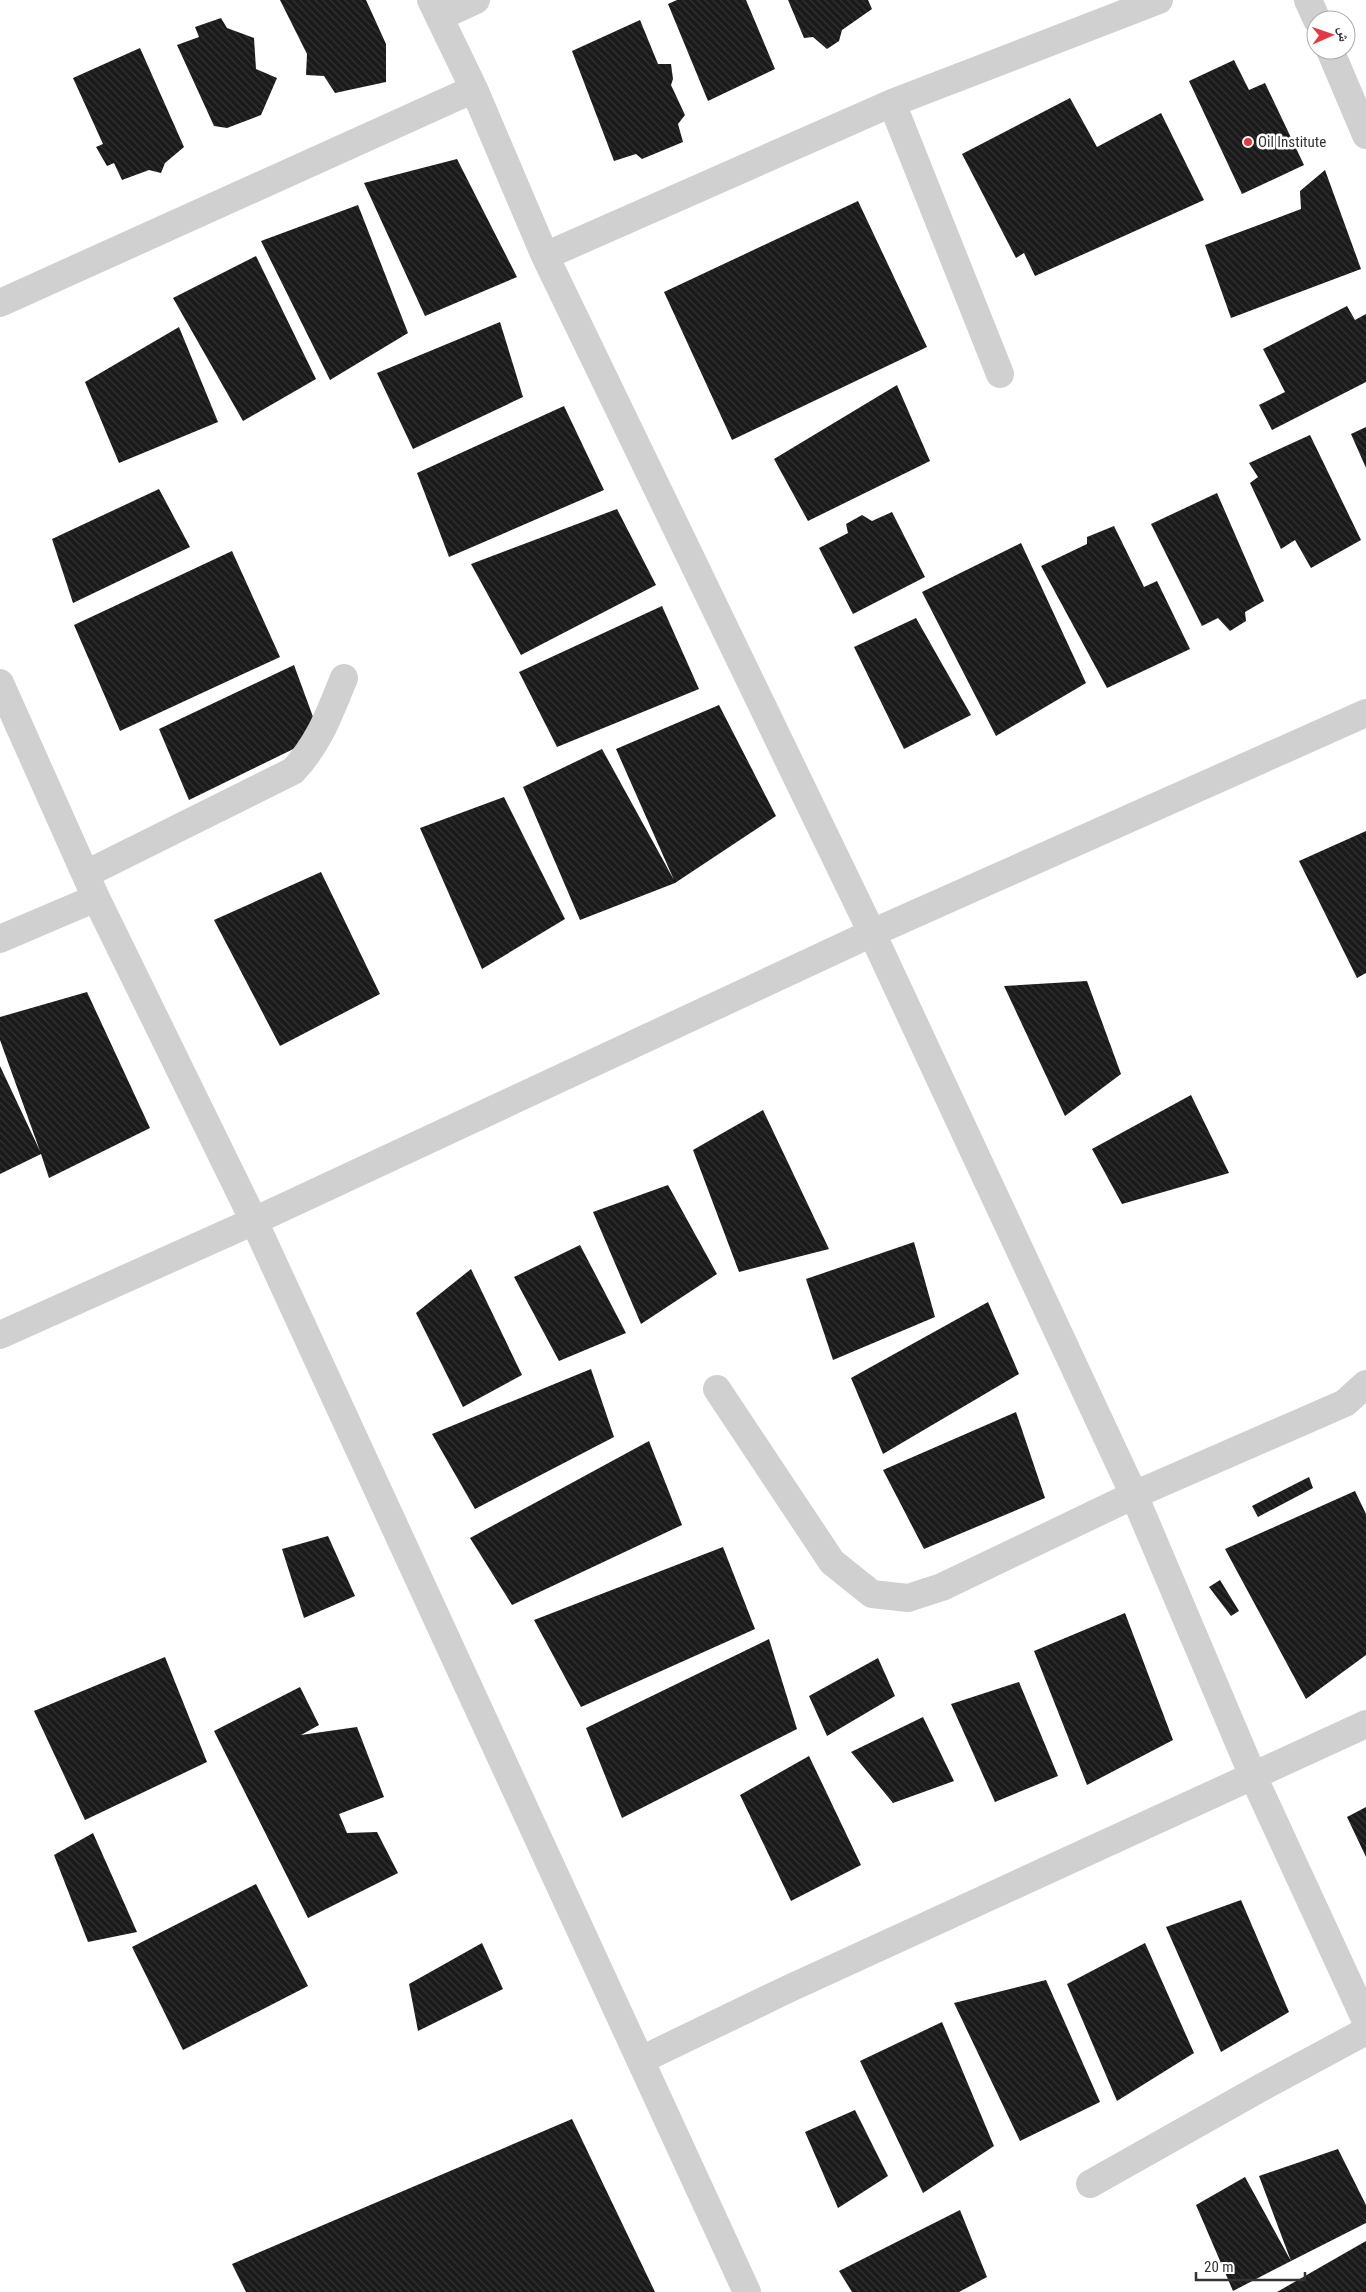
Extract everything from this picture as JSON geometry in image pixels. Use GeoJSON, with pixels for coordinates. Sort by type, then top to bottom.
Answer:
{"type":"FeatureCollection","features":[{"type":"Feature","properties":{"kind":"street"},"geometry":{"type":"LineString","coordinates":[[476,0],[435,9],[474,89],[545,256],[872,933],[1134,1495],[1253,1776],[1366,2022]]}},
{"type":"Feature","properties":{"kind":"street"},"geometry":{"type":"LineString","coordinates":[[545,256],[892,103],[1160,0]]}},
{"type":"Feature","properties":{"kind":"street"},"geometry":{"type":"LineString","coordinates":[[1334,60],[1366,135]]}},
{"type":"Feature","properties":{"kind":"street"},"geometry":{"type":"LineString","coordinates":[[0,304],[474,89]]}},
{"type":"Feature","properties":{"kind":"street"},"geometry":{"type":"LineString","coordinates":[[892,103],[1000,374]]}},
{"type":"Feature","properties":{"kind":"street"},"geometry":{"type":"LineString","coordinates":[[0,939],[293,770],[308,754],[320,736],[344,678]]}},
{"type":"Feature","properties":{"kind":"street"},"geometry":{"type":"LineString","coordinates":[[0,683],[91,886],[254,1221],[747,2292]]}},
{"type":"Feature","properties":{"kind":"street"},"geometry":{"type":"LineString","coordinates":[[0,1334],[254,1221],[872,933],[1366,713]]}},
{"type":"Feature","properties":{"kind":"street"},"geometry":{"type":"LineString","coordinates":[[716,1388],[832,1562],[872,1594],[908,1598],[942,1587],[1134,1495],[1345,1403],[1366,1384]]}},
{"type":"Feature","properties":{"kind":"street"},"geometry":{"type":"LineString","coordinates":[[641,2060],[786,1990],[1366,1724]]}},
{"type":"Feature","properties":{"kind":"street"},"geometry":{"type":"LineString","coordinates":[[1090,2184],[1366,2031]]}},
{"type":"Feature","properties":{"kind":"building"},"geometry":{"type":"Polygon","coordinates":[[[280,0],[366,0],[386,44],[386,82],[335,93],[324,76],[306,75],[307,54],[280,0]]]}},
{"type":"Feature","properties":{"kind":"building"},"geometry":{"type":"Polygon","coordinates":[[[677,0],[746,0],[775,69],[708,101],[668,4],[677,0]]]}},
{"type":"Feature","properties":{"kind":"building"},"geometry":{"type":"Polygon","coordinates":[[[788,0],[868,0],[872,9],[842,30],[839,41],[827,49],[813,37],[804,38],[788,0]]]}},
{"type":"Feature","properties":{"kind":"building"},"geometry":{"type":"Polygon","coordinates":[[[221,18],[227,28],[254,38],[256,69],[277,78],[261,115],[227,128],[214,126],[177,45],[199,37],[195,27],[221,18]]]}},
{"type":"Feature","properties":{"kind":"building"},"geometry":{"type":"Polygon","coordinates":[[[640,20],[658,64],[671,64],[673,79],[671,85],[685,115],[678,124],[683,142],[642,159],[636,154],[614,161],[572,51],[640,20]]]}},
{"type":"Feature","properties":{"kind":"building"},"geometry":{"type":"Polygon","coordinates":[[[140,48],[184,147],[165,163],[161,173],[149,170],[122,180],[114,163],[107,166],[96,147],[103,144],[73,78],[140,48]]]}},
{"type":"Feature","properties":{"kind":"building"},"geometry":{"type":"Polygon","coordinates":[[[1234,60],[1249,90],[1265,83],[1304,165],[1242,194],[1189,81],[1234,60]]]}},
{"type":"Feature","properties":{"kind":"building"},"geometry":{"type":"Polygon","coordinates":[[[1070,98],[1097,147],[1161,113],[1204,200],[1035,276],[1024,253],[1016,258],[962,154],[1070,98]]]}},
{"type":"Feature","properties":{"kind":"building"},"geometry":{"type":"Polygon","coordinates":[[[457,159],[517,277],[425,316],[364,183],[457,159]]]}},
{"type":"Feature","properties":{"kind":"building"},"geometry":{"type":"Polygon","coordinates":[[[1325,170],[1361,269],[1231,318],[1205,245],[1301,209],[1300,191],[1325,170]]]}},
{"type":"Feature","properties":{"kind":"building"},"geometry":{"type":"Polygon","coordinates":[[[858,201],[927,347],[732,440],[664,292],[858,201]]]}},
{"type":"Feature","properties":{"kind":"building"},"geometry":{"type":"Polygon","coordinates":[[[358,205],[408,333],[330,380],[261,241],[358,205]]]}},
{"type":"Feature","properties":{"kind":"building"},"geometry":{"type":"Polygon","coordinates":[[[256,256],[316,379],[243,421],[173,298],[256,256]]]}},
{"type":"Feature","properties":{"kind":"building"},"geometry":{"type":"Polygon","coordinates":[[[1347,306],[1355,320],[1366,314],[1366,382],[1272,430],[1259,405],[1285,392],[1263,349],[1347,306]]]}},
{"type":"Feature","properties":{"kind":"building"},"geometry":{"type":"Polygon","coordinates":[[[500,322],[523,397],[413,449],[377,373],[500,322]]]}},
{"type":"Feature","properties":{"kind":"building"},"geometry":{"type":"Polygon","coordinates":[[[179,327],[218,422],[119,463],[85,382],[179,327]]]}},
{"type":"Feature","properties":{"kind":"building"},"geometry":{"type":"Polygon","coordinates":[[[897,385],[930,461],[808,521],[774,459],[897,385]]]}},
{"type":"Feature","properties":{"kind":"building"},"geometry":{"type":"Polygon","coordinates":[[[564,406],[604,490],[449,557],[417,473],[564,406]]]}},
{"type":"Feature","properties":{"kind":"building"},"geometry":{"type":"Polygon","coordinates":[[[1366,427],[1366,468],[1351,434],[1366,427]]]}},
{"type":"Feature","properties":{"kind":"building"},"geometry":{"type":"Polygon","coordinates":[[[1310,435],[1361,540],[1311,568],[1295,540],[1281,549],[1250,483],[1258,477],[1249,463],[1310,435]]]}},
{"type":"Feature","properties":{"kind":"building"},"geometry":{"type":"Polygon","coordinates":[[[159,489],[190,547],[73,603],[52,539],[159,489]]]}},
{"type":"Feature","properties":{"kind":"building"},"geometry":{"type":"Polygon","coordinates":[[[1217,493],[1264,601],[1245,612],[1246,621],[1230,631],[1218,618],[1202,626],[1151,524],[1217,493]]]}},
{"type":"Feature","properties":{"kind":"building"},"geometry":{"type":"Polygon","coordinates":[[[617,509],[656,585],[521,655],[471,564],[617,509]]]}},
{"type":"Feature","properties":{"kind":"building"},"geometry":{"type":"Polygon","coordinates":[[[892,512],[925,577],[853,614],[819,548],[848,533],[846,524],[862,515],[872,521],[892,512]]]}},
{"type":"Feature","properties":{"kind":"building"},"geometry":{"type":"Polygon","coordinates":[[[1114,526],[1144,587],[1157,581],[1190,649],[1107,688],[1041,566],[1087,544],[1087,537],[1114,526]]]}},
{"type":"Feature","properties":{"kind":"building"},"geometry":{"type":"Polygon","coordinates":[[[1021,543],[1086,683],[996,736],[922,592],[1021,543]]]}},
{"type":"Feature","properties":{"kind":"building"},"geometry":{"type":"Polygon","coordinates":[[[232,551],[280,657],[120,731],[74,625],[232,551]]]}},
{"type":"Feature","properties":{"kind":"building"},"geometry":{"type":"Polygon","coordinates":[[[662,606],[699,689],[557,747],[519,672],[662,606]]]}},
{"type":"Feature","properties":{"kind":"building"},"geometry":{"type":"Polygon","coordinates":[[[916,618],[971,715],[904,749],[854,647],[916,618]]]}},
{"type":"Feature","properties":{"kind":"building"},"geometry":{"type":"Polygon","coordinates":[[[294,665],[320,736],[189,800],[159,729],[294,665]]]}},
{"type":"Feature","properties":{"kind":"building"},"geometry":{"type":"Polygon","coordinates":[[[719,705],[776,816],[675,883],[580,920],[523,787],[602,749],[674,880],[616,749],[719,705]]]}},
{"type":"Feature","properties":{"kind":"building"},"geometry":{"type":"Polygon","coordinates":[[[504,797],[565,919],[482,969],[420,828],[504,797]]]}},
{"type":"Feature","properties":{"kind":"building"},"geometry":{"type":"Polygon","coordinates":[[[1366,831],[1366,973],[1357,978],[1299,861],[1366,831]]]}},
{"type":"Feature","properties":{"kind":"building"},"geometry":{"type":"Polygon","coordinates":[[[321,872],[380,994],[280,1046],[214,920],[321,872]]]}},
{"type":"Feature","properties":{"kind":"building"},"geometry":{"type":"Polygon","coordinates":[[[1087,981],[1121,1074],[1065,1116],[1004,986],[1087,981]]]}},
{"type":"Feature","properties":{"kind":"building"},"geometry":{"type":"Polygon","coordinates":[[[87,992],[150,1128],[49,1178],[41,1154],[0,1174],[0,1066],[40,1151],[0,1040],[0,1017],[87,992]]]}},
{"type":"Feature","properties":{"kind":"building"},"geometry":{"type":"Polygon","coordinates":[[[1191,1095],[1229,1173],[1122,1204],[1092,1149],[1191,1095]]]}},
{"type":"Feature","properties":{"kind":"building"},"geometry":{"type":"Polygon","coordinates":[[[763,1110],[829,1249],[739,1272],[693,1150],[763,1110]]]}},
{"type":"Feature","properties":{"kind":"building"},"geometry":{"type":"Polygon","coordinates":[[[668,1185],[717,1274],[641,1324],[593,1212],[668,1185]]]}},
{"type":"Feature","properties":{"kind":"building"},"geometry":{"type":"Polygon","coordinates":[[[914,1242],[935,1317],[833,1360],[806,1279],[914,1242]]]}},
{"type":"Feature","properties":{"kind":"building"},"geometry":{"type":"Polygon","coordinates":[[[580,1245],[626,1333],[559,1361],[514,1277],[580,1245]]]}},
{"type":"Feature","properties":{"kind":"building"},"geometry":{"type":"Polygon","coordinates":[[[471,1269],[522,1375],[463,1407],[416,1313],[471,1269]]]}},
{"type":"Feature","properties":{"kind":"building"},"geometry":{"type":"Polygon","coordinates":[[[988,1302],[1019,1374],[883,1454],[851,1378],[988,1302]]]}},
{"type":"Feature","properties":{"kind":"building"},"geometry":{"type":"Polygon","coordinates":[[[591,1369],[614,1437],[475,1509],[432,1434],[591,1369]]]}},
{"type":"Feature","properties":{"kind":"building"},"geometry":{"type":"Polygon","coordinates":[[[1016,1412],[1045,1498],[924,1549],[883,1470],[1016,1412]]]}},
{"type":"Feature","properties":{"kind":"building"},"geometry":{"type":"Polygon","coordinates":[[[649,1441],[682,1525],[512,1605],[470,1538],[649,1441]]]}},
{"type":"Feature","properties":{"kind":"building"},"geometry":{"type":"Polygon","coordinates":[[[1309,1477],[1313,1488],[1258,1517],[1252,1506],[1309,1477]]]}},
{"type":"Feature","properties":{"kind":"building"},"geometry":{"type":"Polygon","coordinates":[[[1355,1491],[1366,1514],[1366,1655],[1306,1699],[1225,1549],[1355,1491]]]}},
{"type":"Feature","properties":{"kind":"building"},"geometry":{"type":"Polygon","coordinates":[[[328,1536],[355,1596],[304,1618],[282,1549],[328,1536]]]}},
{"type":"Feature","properties":{"kind":"building"},"geometry":{"type":"Polygon","coordinates":[[[723,1547],[755,1629],[581,1707],[534,1620],[723,1547]]]}},
{"type":"Feature","properties":{"kind":"building"},"geometry":{"type":"Polygon","coordinates":[[[1220,1580],[1239,1611],[1231,1616],[1209,1587],[1220,1580]]]}},
{"type":"Feature","properties":{"kind":"building"},"geometry":{"type":"Polygon","coordinates":[[[1125,1613],[1173,1740],[1087,1785],[1034,1651],[1125,1613]]]}},
{"type":"Feature","properties":{"kind":"building"},"geometry":{"type":"Polygon","coordinates":[[[769,1639],[797,1729],[622,1818],[586,1728],[769,1639]]]}},
{"type":"Feature","properties":{"kind":"building"},"geometry":{"type":"Polygon","coordinates":[[[165,1657],[207,1762],[85,1820],[34,1711],[165,1657]]]}},
{"type":"Feature","properties":{"kind":"building"},"geometry":{"type":"Polygon","coordinates":[[[878,1658],[895,1696],[827,1736],[809,1696],[878,1658]]]}},
{"type":"Feature","properties":{"kind":"building"},"geometry":{"type":"Polygon","coordinates":[[[1019,1682],[1058,1776],[995,1802],[951,1704],[1019,1682]]]}},
{"type":"Feature","properties":{"kind":"building"},"geometry":{"type":"Polygon","coordinates":[[[300,1687],[319,1725],[301,1735],[357,1727],[384,1797],[339,1814],[347,1833],[377,1832],[398,1873],[308,1918],[214,1731],[300,1687]]]}},
{"type":"Feature","properties":{"kind":"building"},"geometry":{"type":"Polygon","coordinates":[[[923,1717],[954,1781],[893,1803],[851,1752],[923,1717]]]}},
{"type":"Feature","properties":{"kind":"building"},"geometry":{"type":"Polygon","coordinates":[[[809,1756],[861,1865],[791,1901],[740,1795],[809,1756]]]}},
{"type":"Feature","properties":{"kind":"building"},"geometry":{"type":"Polygon","coordinates":[[[1366,1807],[1366,1857],[1347,1817],[1366,1807]]]}},
{"type":"Feature","properties":{"kind":"building"},"geometry":{"type":"Polygon","coordinates":[[[93,1833],[137,1932],[88,1942],[54,1855],[93,1833]]]}},
{"type":"Feature","properties":{"kind":"building"},"geometry":{"type":"Polygon","coordinates":[[[256,1884],[308,1986],[183,2050],[132,1947],[256,1884]]]}},
{"type":"Feature","properties":{"kind":"building"},"geometry":{"type":"Polygon","coordinates":[[[1241,1900],[1289,2012],[1221,2052],[1166,1927],[1241,1900]]]}},
{"type":"Feature","properties":{"kind":"building"},"geometry":{"type":"Polygon","coordinates":[[[482,1943],[503,1989],[418,2031],[409,1984],[482,1943]]]}},
{"type":"Feature","properties":{"kind":"building"},"geometry":{"type":"Polygon","coordinates":[[[1145,1943],[1194,2053],[1117,2101],[1067,1984],[1145,1943]]]}},
{"type":"Feature","properties":{"kind":"building"},"geometry":{"type":"Polygon","coordinates":[[[1046,1980],[1100,2102],[1020,2141],[954,2003],[1046,1980]]]}},
{"type":"Feature","properties":{"kind":"building"},"geometry":{"type":"Polygon","coordinates":[[[942,2022],[994,2146],[923,2193],[860,2061],[942,2022]]]}},
{"type":"Feature","properties":{"kind":"building"},"geometry":{"type":"Polygon","coordinates":[[[855,2110],[888,2176],[838,2208],[805,2132],[855,2110]]]}},
{"type":"Feature","properties":{"kind":"building"},"geometry":{"type":"Polygon","coordinates":[[[572,2119],[655,2292],[246,2292],[232,2264],[572,2119]]]}},
{"type":"Feature","properties":{"kind":"building"},"geometry":{"type":"Polygon","coordinates":[[[1338,2149],[1366,2205],[1366,2223],[1291,2261],[1259,2176],[1338,2149]]]}},
{"type":"Feature","properties":{"kind":"building"},"geometry":{"type":"Polygon","coordinates":[[[1245,2177],[1291,2261],[1233,2291],[1196,2205],[1245,2177]]]}},
{"type":"Feature","properties":{"kind":"building"},"geometry":{"type":"Polygon","coordinates":[[[960,2210],[987,2277],[959,2292],[852,2292],[839,2271],[960,2210]]]}},
{"type":"Feature","properties":{"kind":"building"},"geometry":{"type":"Polygon","coordinates":[[[1366,2241],[1366,2292],[1277,2292],[1366,2241]]]}},
{"type":"Feature","properties":{"kind":"place","name":"Oil Institute"},"geometry":{"type":"Point","coordinates":[1248,142]}}]}
